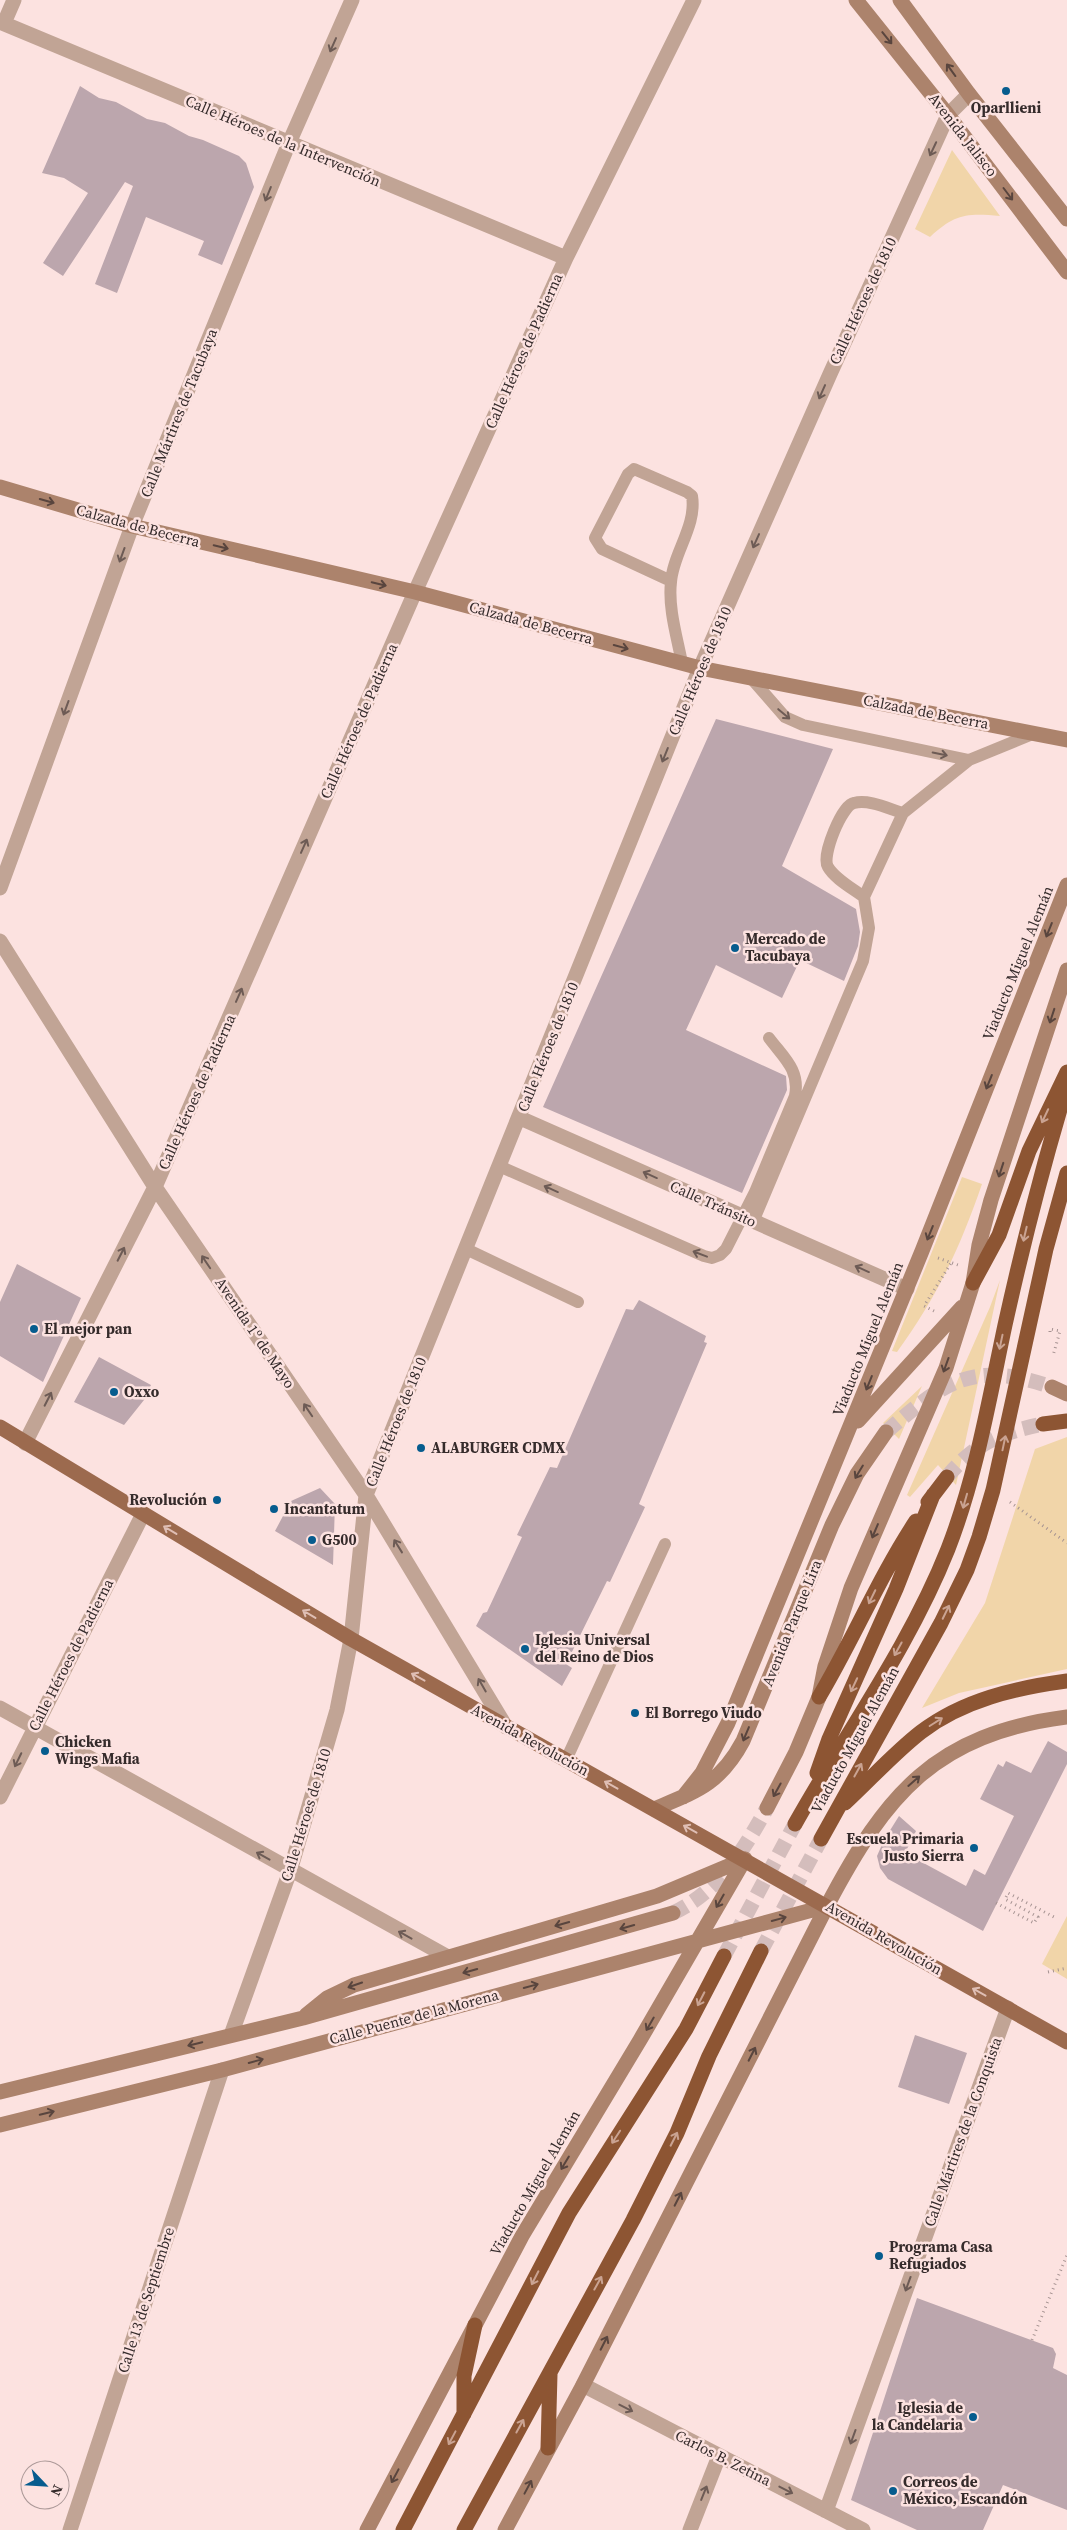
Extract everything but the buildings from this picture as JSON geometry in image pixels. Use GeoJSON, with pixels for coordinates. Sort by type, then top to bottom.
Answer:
{"type":"FeatureCollection","features":[{"type":"Feature","properties":{"kind":"highway"},"geometry":{"type":"LineString","coordinates":[[974,1277],[999,1235],[1029,1152],[1067,1072]]}},
{"type":"Feature","properties":{"kind":"highway","name":"Viaducto Miguel Alemán"},"geometry":{"type":"LineString","coordinates":[[795,1824],[895,1655],[933,1585],[951,1540],[975,1464],[1025,1232],[1067,1086]]}},
{"type":"Feature","properties":{"kind":"highway","name":"Viaducto Miguel Alemán"},"geometry":{"type":"LineString","coordinates":[[821,1839],[941,1623],[967,1570],[993,1490],[1046,1249],[1067,1173]]}},
{"type":"Feature","properties":{"kind":"highway"},"geometry":{"type":"LineString","coordinates":[[1043,1424],[1067,1421]]}},
{"type":"Feature","properties":{"kind":"highway"},"geometry":{"type":"LineString","coordinates":[[819,1697],[846,1651],[891,1563],[933,1495],[946,1478]]}},
{"type":"Feature","properties":{"kind":"highway"},"geometry":{"type":"LineString","coordinates":[[804,1807],[829,1739],[896,1589],[933,1495]]}},
{"type":"Feature","properties":{"kind":"highway"},"geometry":{"type":"LineString","coordinates":[[835,1812],[906,1745],[937,1721],[994,1695],[1067,1681]]}},
{"type":"Feature","properties":{"kind":"highway"},"geometry":{"type":"LineString","coordinates":[[464,2530],[673,2142],[709,2056],[761,1951]]}},
{"type":"Feature","properties":{"kind":"highway"},"geometry":{"type":"LineString","coordinates":[[403,2530],[569,2213],[686,2029],[724,1956]]}},
{"type":"Feature","properties":{"kind":"highway"},"geometry":{"type":"LineString","coordinates":[[464,2416],[464,2376],[475,2325]]}},
{"type":"Feature","properties":{"kind":"highway"},"geometry":{"type":"LineString","coordinates":[[548,2448],[550,2372]]}},
{"type":"Feature","properties":{"kind":"main road","name":"Avenida Jalisco"},"geometry":{"type":"LineString","coordinates":[[856,0],[948,115],[1067,272]]}},
{"type":"Feature","properties":{"kind":"main road","name":"Avenida Jalisco"},"geometry":{"type":"LineString","coordinates":[[900,0],[968,94],[1067,219]]}},
{"type":"Feature","properties":{"kind":"main road","name":"Calzada de Becerra"},"geometry":{"type":"LineString","coordinates":[[0,487],[132,526],[415,592],[700,668],[1067,740]]}},
{"type":"Feature","properties":{"kind":"main road","name":"Viaducto Miguel Alemán"},"geometry":{"type":"LineString","coordinates":[[683,1797],[702,1773],[728,1723],[922,1252],[1067,885]]}},
{"type":"Feature","properties":{"kind":"main road"},"geometry":{"type":"LineString","coordinates":[[767,1808],[796,1752],[819,1697],[828,1657],[851,1588],[946,1368],[974,1277],[979,1245],[991,1200],[1067,970]]}},
{"type":"Feature","properties":{"kind":"main road"},"geometry":{"type":"LineString","coordinates":[[849,1430],[966,1302]]}},
{"type":"Feature","properties":{"kind":"main road"},"geometry":{"type":"LineString","coordinates":[[1052,1387],[1067,1394]]}},
{"type":"Feature","properties":{"kind":"main road","name":"Avenida Revolución"},"geometry":{"type":"LineString","coordinates":[[0,1427],[351,1639],[745,1859],[1067,2042]]}},
{"type":"Feature","properties":{"kind":"main road","name":"Avenida Parque Lira"},"geometry":{"type":"LineString","coordinates":[[654,1809],[700,1790],[713,1780],[735,1756],[744,1741],[832,1525],[857,1474],[886,1432]]}},
{"type":"Feature","properties":{"kind":"main road"},"geometry":{"type":"LineString","coordinates":[[505,2530],[583,2385],[851,1860],[873,1826],[908,1787],[933,1765],[960,1748],[994,1732],[1067,1717]]}},
{"type":"Feature","properties":{"kind":"main road","name":"Viaducto Miguel Alemán"},"geometry":{"type":"LineString","coordinates":[[367,2530],[532,2219],[692,1945],[745,1859]]}},
{"type":"Feature","properties":{"kind":"main road","name":"Calle Puente de la Morena"},"geometry":{"type":"LineString","coordinates":[[303,2018],[327,1998],[347,1988],[657,1896],[745,1859]]}},
{"type":"Feature","properties":{"kind":"main road","name":"Calle Puente de la Morena"},"geometry":{"type":"LineString","coordinates":[[0,2125],[222,2070],[692,1945],[827,1906]]}},
{"type":"Feature","properties":{"kind":"main road","name":"Calle Puente de la Morena"},"geometry":{"type":"LineString","coordinates":[[0,2092],[303,2018],[674,1914]]}},
{"type":"Feature","properties":{"kind":"street"},"geometry":{"type":"LineString","coordinates":[[2,23],[14,0]]}},
{"type":"Feature","properties":{"kind":"street","name":"Calle Mártires de Tacubaya"},"geometry":{"type":"LineString","coordinates":[[0,888],[132,526],[289,143],[352,0]]}},
{"type":"Feature","properties":{"kind":"street","name":"Calle Héroes de Padierna"},"geometry":{"type":"LineString","coordinates":[[26,1443],[155,1187],[415,592],[566,258],[694,0]]}},
{"type":"Feature","properties":{"kind":"street","name":"Calle Héroes de la Intervención"},"geometry":{"type":"LineString","coordinates":[[2,23],[566,258]]}},
{"type":"Feature","properties":{"kind":"street","name":"Calle Héroes de 1810"},"geometry":{"type":"LineString","coordinates":[[230,2035],[290,1871],[337,1710],[351,1639],[366,1495],[520,1118],[700,668],[830,374],[948,115],[968,94]]}},
{"type":"Feature","properties":{"kind":"street","name":"Avenida 1º de Mayo"},"geometry":{"type":"LineString","coordinates":[[0,941],[155,1187],[366,1495],[506,1727]]}},
{"type":"Feature","properties":{"kind":"street","name":"Calle Tránsito"},"geometry":{"type":"LineString","coordinates":[[520,1118],[907,1289]]}},
{"type":"Feature","properties":{"kind":"street","name":"Calle Héroes de Padierna"},"geometry":{"type":"LineString","coordinates":[[0,1797],[143,1514]]}},
{"type":"Feature","properties":{"kind":"street"},"geometry":{"type":"LineString","coordinates":[[0,1708],[290,1871],[448,1957]]}},
{"type":"Feature","properties":{"kind":"street","name":"Calle Mártires de la Conquista"},"geometry":{"type":"LineString","coordinates":[[826,2511],[1008,2008]]}},
{"type":"Feature","properties":{"kind":"street","name":"Calle 13 de Septiembre"},"geometry":{"type":"LineString","coordinates":[[70,2530],[222,2070]]}},
{"type":"Feature","properties":{"kind":"street","name":"Carlos B. Zetina"},"geometry":{"type":"LineString","coordinates":[[583,2385],[863,2530]]}},
{"type":"Feature","properties":{"kind":"street"},"geometry":{"type":"LineString","coordinates":[[690,2530],[719,2456]]}},
{"type":"Feature","properties":{"kind":"lane"},"geometry":{"type":"LineString","coordinates":[[671,581],[602,549],[595,538],[628,474],[634,469],[688,492],[692,496],[691,519],[671,581],[673,615],[682,663]]}},
{"type":"Feature","properties":{"kind":"lane"},"geometry":{"type":"LineString","coordinates":[[752,678],[785,717],[803,725],[969,760]]}},
{"type":"Feature","properties":{"kind":"lane"},"geometry":{"type":"LineString","coordinates":[[499,1166],[704,1256],[712,1258],[720,1255],[748,1219],[863,961],[869,928],[864,897],[904,813],[969,760],[1035,733]]}},
{"type":"Feature","properties":{"kind":"lane"},"geometry":{"type":"LineString","coordinates":[[864,897],[835,876],[826,866],[825,854],[844,810],[852,803],[862,802],[904,813]]}},
{"type":"Feature","properties":{"kind":"lane"},"geometry":{"type":"LineString","coordinates":[[748,1219],[795,1096],[797,1083],[794,1070],[769,1038]]}},
{"type":"Feature","properties":{"kind":"lane"},"geometry":{"type":"LineString","coordinates":[[466,1248],[578,1302]]}},
{"type":"Feature","properties":{"kind":"lane"},"geometry":{"type":"LineString","coordinates":[[566,1760],[665,1544]]}},
{"type":"Feature","properties":{"kind":"path"},"geometry":{"type":"LineString","coordinates":[[922,1252],[951,1263],[974,1277]]}},
{"type":"Feature","properties":{"kind":"path"},"geometry":{"type":"LineString","coordinates":[[924,1306],[951,1263]]}},
{"type":"Feature","properties":{"kind":"path"},"geometry":{"type":"LineString","coordinates":[[1048,1336],[1050,1329],[1060,1331],[1053,1356]]}},
{"type":"Feature","properties":{"kind":"path"},"geometry":{"type":"LineString","coordinates":[[993,1490],[1067,1543]]}},
{"type":"Feature","properties":{"kind":"path"},"geometry":{"type":"LineString","coordinates":[[996,1903],[1034,1923],[1038,1917],[1005,1899],[1008,1893],[1054,1917]]}},
{"type":"Feature","properties":{"kind":"path"},"geometry":{"type":"LineString","coordinates":[[1048,1972],[1067,1968]]}},
{"type":"Feature","properties":{"kind":"path"},"geometry":{"type":"LineString","coordinates":[[1032,2340],[1067,2255]]}},
{"type":"Feature","properties":{"kind":"shaded area"},"geometry":{"type":"Polygon","coordinates":[[[952,150],[1000,216],[970,215],[954,219],[930,237],[915,229],[952,150]]]}},
{"type":"Feature","properties":{"kind":"shaded area"},"geometry":{"type":"Polygon","coordinates":[[[962,1177],[982,1184],[965,1230],[936,1292],[924,1312],[897,1352],[892,1351],[962,1177]]]}},
{"type":"Feature","properties":{"kind":"shaded area"},"geometry":{"type":"Polygon","coordinates":[[[1000,1280],[956,1485],[938,1465],[910,1497],[907,1495],[990,1307],[1000,1280]]]}},
{"type":"Feature","properties":{"kind":"shaded area"},"geometry":{"type":"Polygon","coordinates":[[[922,1386],[899,1439],[883,1423],[922,1386]]]}},
{"type":"Feature","properties":{"kind":"shaded area"},"geometry":{"type":"Polygon","coordinates":[[[1067,1437],[1067,1669],[959,1693],[922,1708],[985,1603],[1035,1449],[1067,1437]]]}},
{"type":"Feature","properties":{"kind":"shaded area"},"geometry":{"type":"Polygon","coordinates":[[[1067,1916],[1067,1979],[1042,1964],[1067,1916]]]}},
{"type":"Feature","properties":{"kind":"tunnel"},"geometry":{"type":"LineString","coordinates":[[886,1432],[926,1400],[944,1388],[962,1380],[980,1376],[1001,1375],[1025,1379],[1052,1387]]}},
{"type":"Feature","properties":{"kind":"tunnel"},"geometry":{"type":"LineString","coordinates":[[947,1477],[957,1465],[989,1441],[1014,1431],[1043,1424]]}},
{"type":"Feature","properties":{"kind":"tunnel"},"geometry":{"type":"LineString","coordinates":[[673,1913],[689,1904],[717,1881],[739,1854],[767,1808]]}},
{"type":"Feature","properties":{"kind":"tunnel"},"geometry":{"type":"LineString","coordinates":[[724,1956],[795,1824]]}},
{"type":"Feature","properties":{"kind":"tunnel"},"geometry":{"type":"LineString","coordinates":[[761,1951],[821,1839]]}},
{"type":"Feature","properties":{"kind":"place","name":"Oparllieni"},"geometry":{"type":"Point","coordinates":[1006,91]}},
{"type":"Feature","properties":{"kind":"place","name":"Mercado de Tacubaya"},"geometry":{"type":"Point","coordinates":[735,948]}},
{"type":"Feature","properties":{"kind":"place","name":"El mejor pan"},"geometry":{"type":"Point","coordinates":[34,1329]}},
{"type":"Feature","properties":{"kind":"place","name":"Oxxo"},"geometry":{"type":"Point","coordinates":[114,1392]}},
{"type":"Feature","properties":{"kind":"place","name":"ALABURGER CDMX"},"geometry":{"type":"Point","coordinates":[421,1448]}},
{"type":"Feature","properties":{"kind":"place","name":"Revolución"},"geometry":{"type":"Point","coordinates":[217,1500]}},
{"type":"Feature","properties":{"kind":"place","name":"Incantatum"},"geometry":{"type":"Point","coordinates":[274,1509]}},
{"type":"Feature","properties":{"kind":"place","name":"G500"},"geometry":{"type":"Point","coordinates":[312,1540]}},
{"type":"Feature","properties":{"kind":"place","name":"Iglesia Universal del Reino de Dios"},"geometry":{"type":"Point","coordinates":[525,1649]}},
{"type":"Feature","properties":{"kind":"place","name":"El Borrego Viudo"},"geometry":{"type":"Point","coordinates":[635,1713]}},
{"type":"Feature","properties":{"kind":"place","name":"Chicken Wings Mafia"},"geometry":{"type":"Point","coordinates":[45,1751]}},
{"type":"Feature","properties":{"kind":"place","name":"Escuela Primaria Justo Sierra"},"geometry":{"type":"Point","coordinates":[974,1848]}},
{"type":"Feature","properties":{"kind":"place","name":"Programa Casa Refugiados"},"geometry":{"type":"Point","coordinates":[879,2256]}},
{"type":"Feature","properties":{"kind":"place","name":"Iglesia de la Candelaria"},"geometry":{"type":"Point","coordinates":[973,2417]}},
{"type":"Feature","properties":{"kind":"place","name":"Correos de México, Escandón"},"geometry":{"type":"Point","coordinates":[893,2491]}}]}
